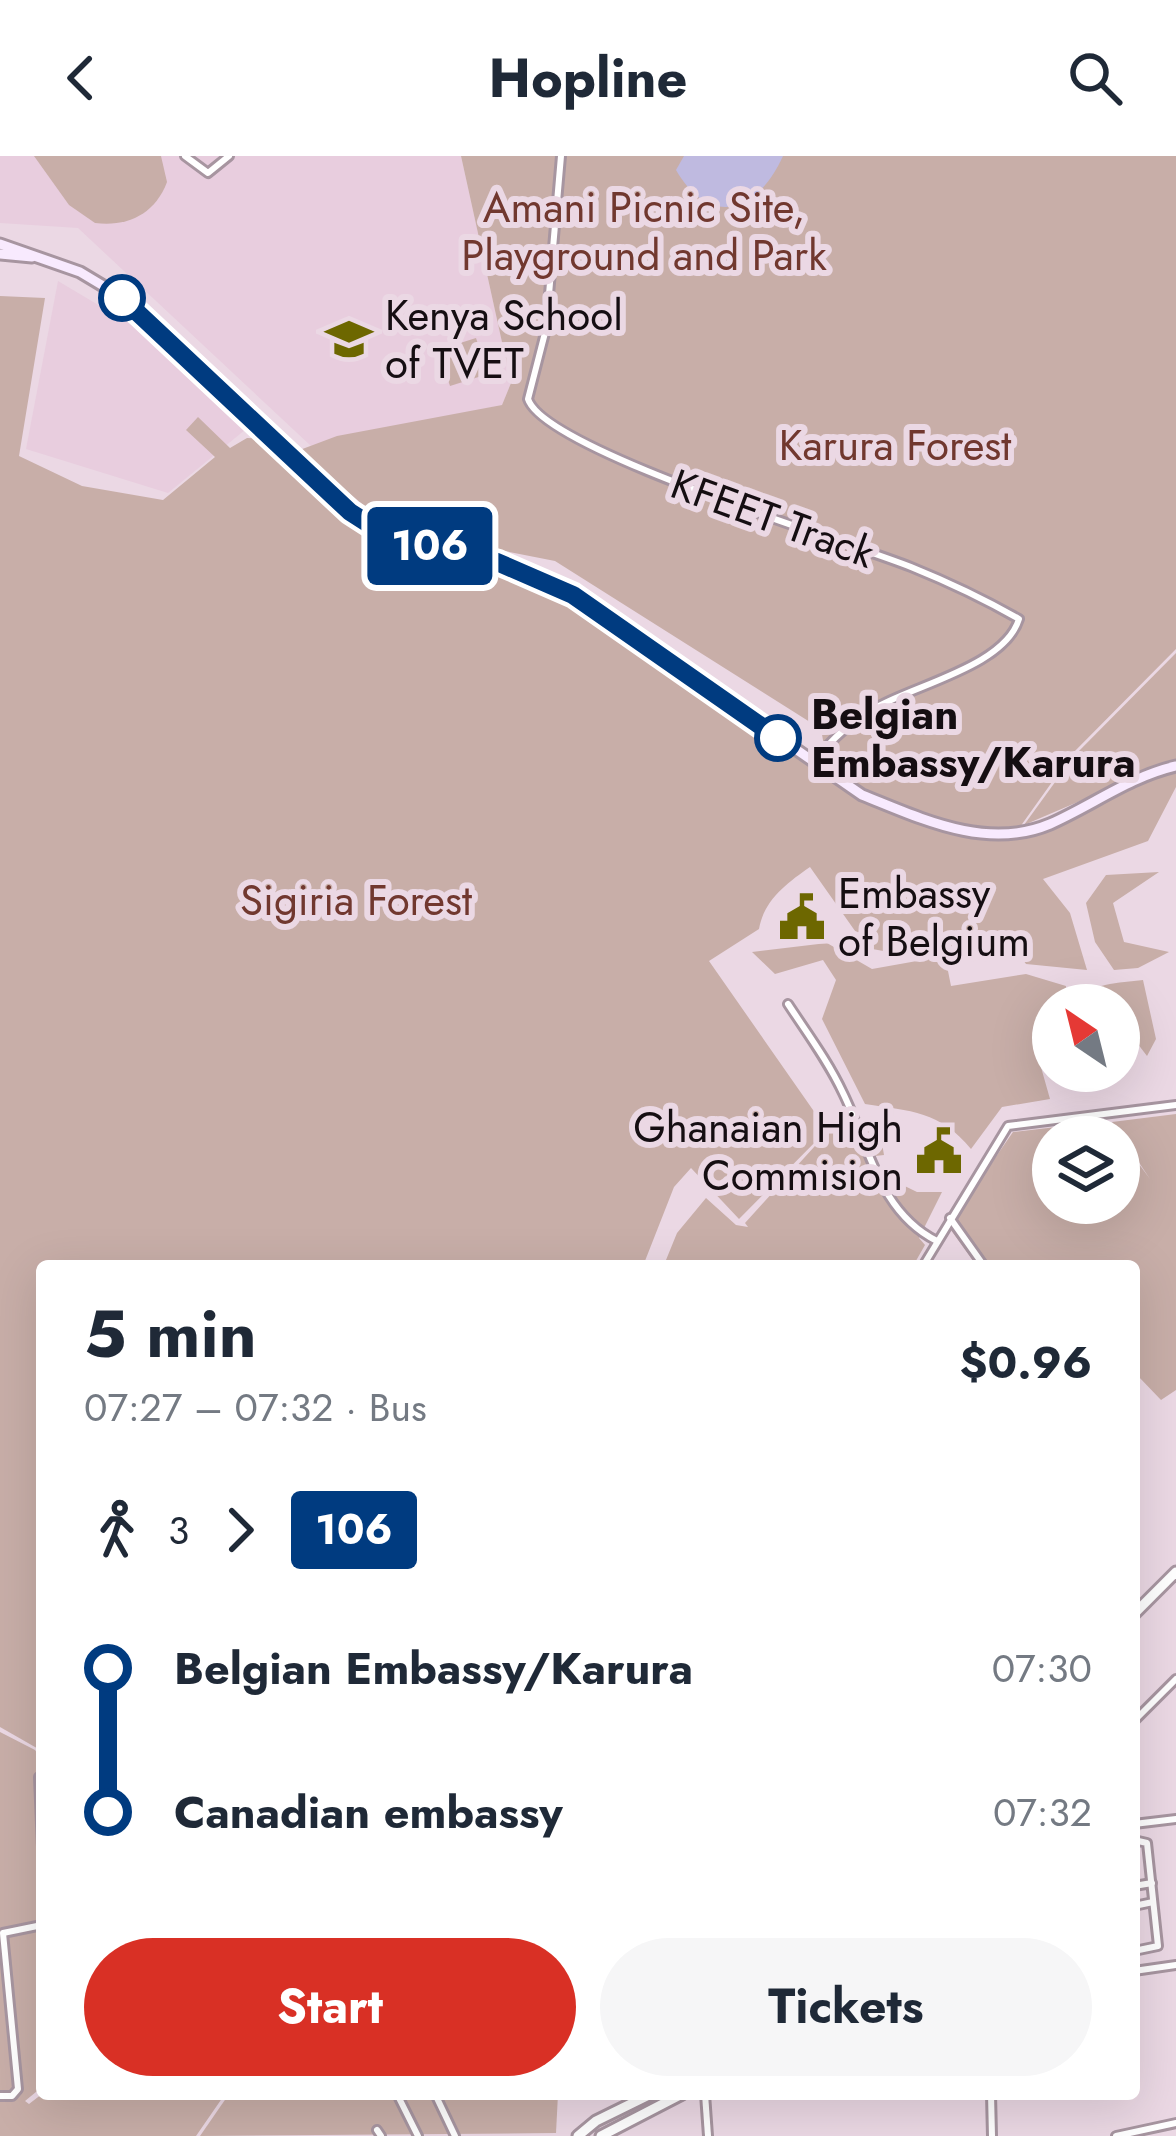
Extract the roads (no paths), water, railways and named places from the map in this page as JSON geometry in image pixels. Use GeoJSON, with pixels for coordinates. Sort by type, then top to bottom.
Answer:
{"type":"FeatureCollection","features":[{"type":"Feature","properties":{"kind":"main road"},"geometry":{"type":"LineString","coordinates":[[0,244],[95,279],[140,314],[297,464],[378,530],[497,562],[573,595],[862,795],[938,828],[1001,831],[1049,824],[1108,791],[1176,766]]}},
{"type":"Feature","properties":{"kind":"main road"},"geometry":{"type":"LineString","coordinates":[[0,254],[43,259]]}},
{"type":"Feature","properties":{"kind":"street"},"geometry":{"type":"LineString","coordinates":[[188,160],[208,173],[229,156]]}},
{"type":"Feature","properties":{"kind":"street","name":"KFEET Track"},"geometry":{"type":"LineString","coordinates":[[561,156],[546,328],[528,399],[535,413],[616,459],[910,566],[1019,619],[1000,649],[881,704],[836,735],[814,761]]}},
{"type":"Feature","properties":{"kind":"street"},"geometry":{"type":"LineString","coordinates":[[788,1004],[836,1078],[876,1176],[901,1211],[937,1241]]}},
{"type":"Feature","properties":{"kind":"street"},"geometry":{"type":"LineString","coordinates":[[926,1260],[989,1151],[1014,1123],[1176,1105]]}},
{"type":"Feature","properties":{"kind":"street"},"geometry":{"type":"LineString","coordinates":[[950,1218],[980,1260]]}},
{"type":"Feature","properties":{"kind":"street"},"geometry":{"type":"LineString","coordinates":[[1140,1608],[1176,1572]]}},
{"type":"Feature","properties":{"kind":"street"},"geometry":{"type":"LineString","coordinates":[[1140,1714],[1176,1679]]}},
{"type":"Feature","properties":{"kind":"street"},"geometry":{"type":"LineString","coordinates":[[1140,1823],[1176,1819]]}},
{"type":"Feature","properties":{"kind":"street"},"geometry":{"type":"LineString","coordinates":[[1140,1841],[1147,1843],[1158,1946],[1140,1950]]}},
{"type":"Feature","properties":{"kind":"street"},"geometry":{"type":"LineString","coordinates":[[1140,1885],[1151,1883]]}},
{"type":"Feature","properties":{"kind":"street"},"geometry":{"type":"LineString","coordinates":[[1140,1905],[1153,1902]]}},
{"type":"Feature","properties":{"kind":"street"},"geometry":{"type":"LineString","coordinates":[[0,2096],[12,2096],[18,2089],[3,1933],[36,1926]]}},
{"type":"Feature","properties":{"kind":"street"},"geometry":{"type":"LineString","coordinates":[[1140,1970],[1176,1965]]}},
{"type":"Feature","properties":{"kind":"street"},"geometry":{"type":"LineString","coordinates":[[401,2100],[418,2136]]}},
{"type":"Feature","properties":{"kind":"street"},"geometry":{"type":"LineString","coordinates":[[438,2100],[455,2136]]}},
{"type":"Feature","properties":{"kind":"street"},"geometry":{"type":"LineString","coordinates":[[578,2136],[596,2121],[639,2100]]}},
{"type":"Feature","properties":{"kind":"street"},"geometry":{"type":"LineString","coordinates":[[601,2136],[670,2100]]}},
{"type":"Feature","properties":{"kind":"street"},"geometry":{"type":"LineString","coordinates":[[705,2100],[708,2136]]}},
{"type":"Feature","properties":{"kind":"street"},"geometry":{"type":"LineString","coordinates":[[991,2100],[992,2136]]}},
{"type":"Feature","properties":{"kind":"street"},"geometry":{"type":"LineString","coordinates":[[1116,2136],[1176,2123]]}},
{"type":"Feature","properties":{"kind":"place","name":"Kenya School of TVET"},"geometry":{"type":"Point","coordinates":[349,339]}},
{"type":"Feature","properties":{"kind":"place","name":"Belgian Embassy/Karura"},"geometry":{"type":"Point","coordinates":[778,738]}},
{"type":"Feature","properties":{"kind":"place","name":"Embassy of Belgium"},"geometry":{"type":"Point","coordinates":[802,917]}},
{"type":"Feature","properties":{"kind":"place","name":"Ghanaian High Commision"},"geometry":{"type":"Point","coordinates":[939,1151]}},
{"type":"Feature","properties":{"kind":"park label","name":"Amani Picnic Site, Playground and Park"},"geometry":{"type":"Point","coordinates":[644,231]}},
{"type":"Feature","properties":{"kind":"park label","name":"Karura Forest"},"geometry":{"type":"Point","coordinates":[895,445]}},
{"type":"Feature","properties":{"kind":"park label","name":"Sigiria Forest"},"geometry":{"type":"Point","coordinates":[356,900]}}]}
